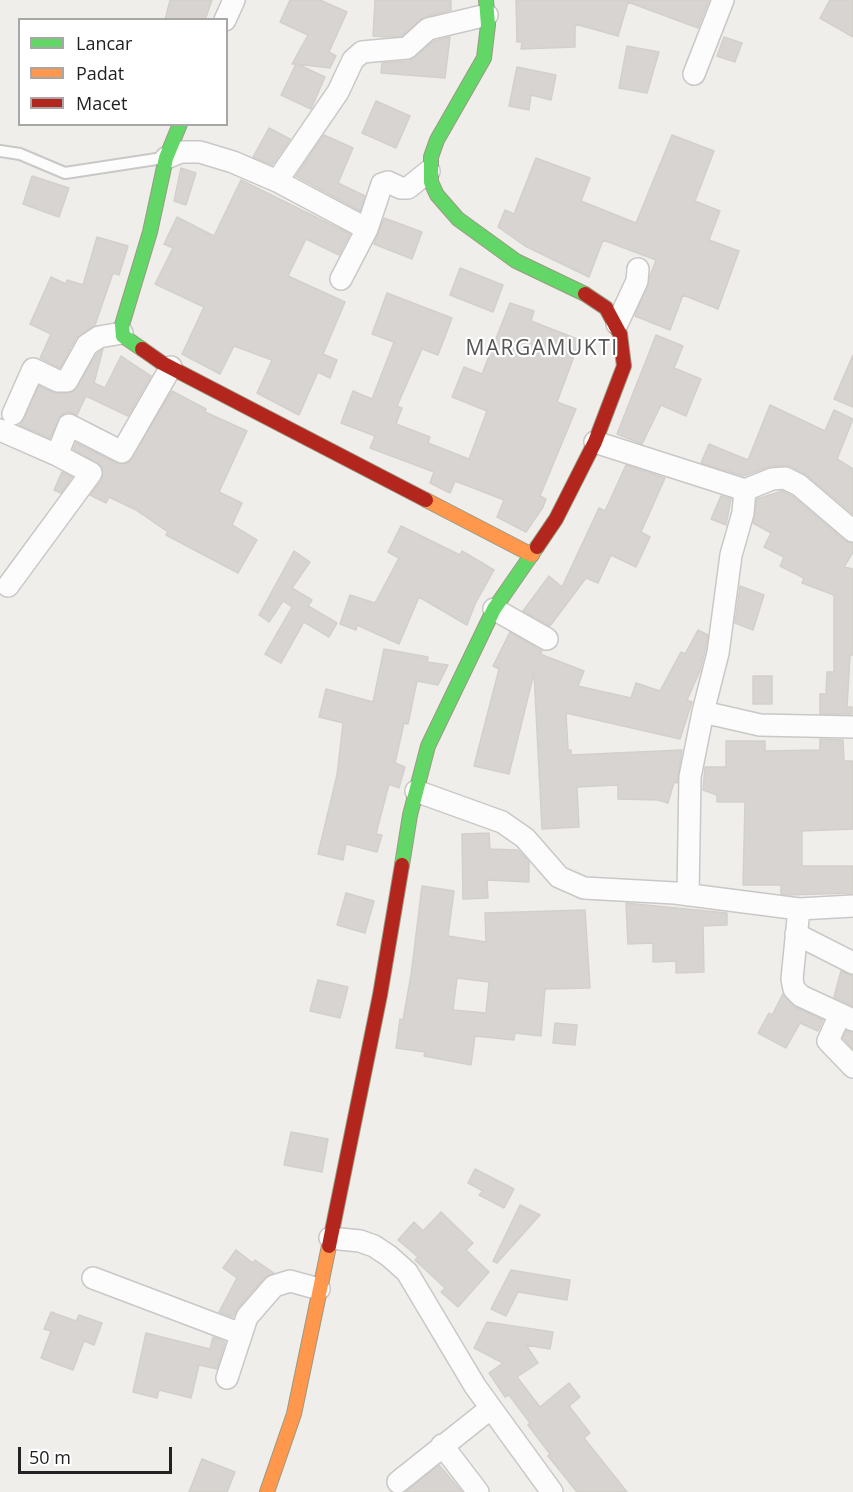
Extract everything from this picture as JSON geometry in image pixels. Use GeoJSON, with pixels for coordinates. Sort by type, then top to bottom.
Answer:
{"type":"FeatureCollection","features":[{"type":"Feature","properties":{"kind":"street"},"geometry":{"type":"LineString","coordinates":[[226,18],[234,0]]}},
{"type":"Feature","properties":{"kind":"street"},"geometry":{"type":"LineString","coordinates":[[694,74],[723,0]]}},
{"type":"Feature","properties":{"kind":"street"},"geometry":{"type":"LineString","coordinates":[[267,1492],[294,1414],[380,995],[417,791],[428,746],[494,609],[556,519],[594,442],[624,366],[624,348],[616,324],[606,308],[590,296],[516,261],[458,219],[437,195],[429,171],[437,140],[484,58],[487,44],[486,7],[428,29],[407,48],[362,52],[353,60],[338,92],[277,181]]}},
{"type":"Feature","properties":{"kind":"street"},"geometry":{"type":"LineString","coordinates":[[179,126],[166,158],[150,232],[122,324],[122,333],[128,342],[171,367],[532,555]]}},
{"type":"Feature","properties":{"kind":"street"},"geometry":{"type":"LineString","coordinates":[[166,158],[181,152],[200,152],[232,162],[277,181],[367,229]]}},
{"type":"Feature","properties":{"kind":"street"},"geometry":{"type":"LineString","coordinates":[[341,279],[367,229],[382,184],[388,182],[406,188],[429,171]]}},
{"type":"Feature","properties":{"kind":"street"},"geometry":{"type":"LineString","coordinates":[[616,324],[637,281],[638,269]]}},
{"type":"Feature","properties":{"kind":"street"},"geometry":{"type":"LineString","coordinates":[[8,586],[91,473],[57,455],[7,422],[33,369],[58,381],[67,381],[87,345],[99,337],[122,333]]}},
{"type":"Feature","properties":{"kind":"street"},"geometry":{"type":"LineString","coordinates":[[57,455],[69,425],[122,452],[171,367]]}},
{"type":"Feature","properties":{"kind":"street"},"geometry":{"type":"LineString","coordinates":[[594,442],[745,490],[772,479],[785,478],[798,485],[853,531]]}},
{"type":"Feature","properties":{"kind":"street"},"geometry":{"type":"LineString","coordinates":[[688,895],[690,777],[718,653],[731,555],[743,513],[745,490]]}},
{"type":"Feature","properties":{"kind":"street"},"geometry":{"type":"LineString","coordinates":[[494,609],[547,639]]}},
{"type":"Feature","properties":{"kind":"street"},"geometry":{"type":"LineString","coordinates":[[703,712],[759,725],[853,727]]}},
{"type":"Feature","properties":{"kind":"street"},"geometry":{"type":"LineString","coordinates":[[417,791],[502,822],[525,838],[560,877],[584,888],[688,895],[799,909],[853,906]]}},
{"type":"Feature","properties":{"kind":"street"},"geometry":{"type":"LineString","coordinates":[[799,909],[792,981],[794,989],[801,996],[847,1017],[828,1041],[853,1067]]}},
{"type":"Feature","properties":{"kind":"street"},"geometry":{"type":"LineString","coordinates":[[796,934],[853,963]]}},
{"type":"Feature","properties":{"kind":"street"},"geometry":{"type":"LineString","coordinates":[[330,1238],[360,1241],[374,1246],[406,1272],[543,1489]]}},
{"type":"Feature","properties":{"kind":"street"},"geometry":{"type":"LineString","coordinates":[[93,1278],[241,1334]]}},
{"type":"Feature","properties":{"kind":"street"},"geometry":{"type":"LineString","coordinates":[[227,1378],[247,1317],[277,1284],[290,1281],[319,1289]]}},
{"type":"Feature","properties":{"kind":"street"},"geometry":{"type":"LineString","coordinates":[[398,1482],[491,1408]]}},
{"type":"Feature","properties":{"kind":"street"},"geometry":{"type":"LineString","coordinates":[[442,1445],[478,1492]]}},
{"type":"Feature","properties":{"kind":"lane"},"geometry":{"type":"LineString","coordinates":[[0,151],[20,154],[65,173],[166,158]]}},
{"type":"Feature","properties":{"kind":"building"},"geometry":{"type":"Polygon","coordinates":[[[170,0],[212,0],[206,18],[166,18],[170,0]]]}},
{"type":"Feature","properties":{"kind":"building"},"geometry":{"type":"Polygon","coordinates":[[[290,0],[320,0],[347,12],[329,52],[336,56],[330,68],[297,64],[325,77],[311,109],[281,95],[296,64],[292,64],[308,35],[280,22],[290,0]]]}},
{"type":"Feature","properties":{"kind":"building"},"geometry":{"type":"Polygon","coordinates":[[[375,0],[451,0],[451,10],[425,17],[402,36],[373,36],[375,0]]]}},
{"type":"Feature","properties":{"kind":"building"},"geometry":{"type":"Polygon","coordinates":[[[516,0],[709,0],[698,28],[628,2],[618,36],[575,24],[575,47],[521,49],[522,42],[517,42],[516,0]]]}},
{"type":"Feature","properties":{"kind":"building"},"geometry":{"type":"Polygon","coordinates":[[[830,0],[853,0],[853,37],[820,18],[830,0]]]}},
{"type":"Feature","properties":{"kind":"building"},"geometry":{"type":"Polygon","coordinates":[[[450,37],[445,78],[381,73],[382,63],[409,61],[434,41],[450,37]]]}},
{"type":"Feature","properties":{"kind":"building"},"geometry":{"type":"Polygon","coordinates":[[[724,37],[742,43],[735,62],[717,56],[724,37]]]}},
{"type":"Feature","properties":{"kind":"building"},"geometry":{"type":"Polygon","coordinates":[[[627,46],[659,52],[647,93],[619,88],[627,46]]]}},
{"type":"Feature","properties":{"kind":"building"},"geometry":{"type":"Polygon","coordinates":[[[517,67],[556,75],[551,100],[531,95],[529,110],[509,106],[517,67]]]}},
{"type":"Feature","properties":{"kind":"building"},"geometry":{"type":"Polygon","coordinates":[[[376,101],[410,116],[396,148],[362,133],[376,101]]]}},
{"type":"Feature","properties":{"kind":"building"},"geometry":{"type":"Polygon","coordinates":[[[269,128],[290,139],[272,165],[253,157],[269,128]]]}},
{"type":"Feature","properties":{"kind":"building"},"geometry":{"type":"Polygon","coordinates":[[[324,135],[353,148],[338,183],[365,196],[360,211],[296,176],[324,135]]]}},
{"type":"Feature","properties":{"kind":"building"},"geometry":{"type":"Polygon","coordinates":[[[672,135],[714,151],[695,201],[720,211],[709,240],[739,251],[718,309],[683,295],[670,330],[635,316],[656,260],[603,240],[589,277],[525,246],[498,227],[505,210],[514,214],[536,158],[590,178],[581,201],[636,223],[672,135]]]}},
{"type":"Feature","properties":{"kind":"building"},"geometry":{"type":"Polygon","coordinates":[[[181,168],[196,173],[186,205],[174,201],[181,168]]]}},
{"type":"Feature","properties":{"kind":"building"},"geometry":{"type":"Polygon","coordinates":[[[32,176],[69,188],[59,217],[23,204],[32,176]]]}},
{"type":"Feature","properties":{"kind":"building"},"geometry":{"type":"Polygon","coordinates":[[[241,180],[350,234],[339,255],[306,239],[288,276],[345,302],[323,354],[337,360],[330,378],[318,372],[299,415],[257,393],[272,360],[234,346],[220,374],[182,354],[204,307],[155,284],[173,248],[164,244],[177,217],[214,236],[241,180]]]}},
{"type":"Feature","properties":{"kind":"building"},"geometry":{"type":"Polygon","coordinates":[[[384,218],[422,232],[412,259],[374,244],[384,218]]]}},
{"type":"Feature","properties":{"kind":"building"},"geometry":{"type":"Polygon","coordinates":[[[97,237],[128,246],[119,275],[113,273],[95,325],[76,338],[60,368],[40,358],[51,334],[30,324],[51,277],[66,284],[67,280],[83,285],[97,237]]]}},
{"type":"Feature","properties":{"kind":"building"},"geometry":{"type":"Polygon","coordinates":[[[460,268],[503,285],[493,312],[450,295],[460,268]]]}},
{"type":"Feature","properties":{"kind":"building"},"geometry":{"type":"Polygon","coordinates":[[[387,293],[452,318],[438,355],[422,349],[397,406],[402,408],[396,424],[430,437],[428,443],[469,459],[487,411],[452,397],[464,367],[482,374],[510,303],[534,311],[531,321],[580,340],[557,402],[576,409],[540,496],[546,499],[543,507],[526,532],[497,517],[504,500],[455,481],[450,493],[430,483],[434,472],[370,448],[375,436],[341,423],[353,391],[372,399],[394,342],[372,334],[387,293]]]}},
{"type":"Feature","properties":{"kind":"building"},"geometry":{"type":"Polygon","coordinates":[[[656,335],[683,346],[674,368],[701,379],[686,416],[661,405],[642,444],[617,434],[656,335]]]}},
{"type":"Feature","properties":{"kind":"building"},"geometry":{"type":"Polygon","coordinates":[[[103,349],[94,383],[105,388],[121,356],[151,376],[128,416],[86,396],[77,415],[69,412],[61,415],[50,438],[20,425],[39,386],[57,394],[73,392],[97,354],[103,349]]]}},
{"type":"Feature","properties":{"kind":"building"},"geometry":{"type":"Polygon","coordinates":[[[853,355],[853,407],[834,399],[853,355]]]}},
{"type":"Feature","properties":{"kind":"building"},"geometry":{"type":"Polygon","coordinates":[[[172,391],[206,409],[205,412],[247,431],[219,492],[242,503],[232,525],[257,540],[238,573],[166,535],[168,532],[136,510],[109,497],[106,503],[90,495],[102,480],[102,467],[73,449],[76,443],[116,463],[128,463],[172,391]]]}},
{"type":"Feature","properties":{"kind":"building"},"geometry":{"type":"Polygon","coordinates":[[[770,405],[825,431],[834,410],[853,419],[837,459],[853,469],[853,514],[807,475],[790,466],[771,466],[744,476],[701,463],[709,444],[748,460],[770,405]]]}},
{"type":"Feature","properties":{"kind":"building"},"geometry":{"type":"Polygon","coordinates":[[[626,465],[665,478],[641,532],[650,537],[636,567],[611,555],[598,583],[586,578],[550,626],[523,611],[549,576],[562,587],[599,508],[605,511],[626,465]]]}},
{"type":"Feature","properties":{"kind":"building"},"geometry":{"type":"Polygon","coordinates":[[[62,472],[72,477],[61,493],[54,490],[62,472]]]}},
{"type":"Feature","properties":{"kind":"building"},"geometry":{"type":"Polygon","coordinates":[[[782,491],[792,496],[845,541],[853,543],[853,552],[844,567],[853,569],[853,655],[850,655],[847,707],[852,707],[852,714],[820,714],[820,694],[826,694],[827,672],[834,672],[834,595],[802,583],[804,578],[780,566],[784,557],[764,547],[771,533],[753,523],[757,499],[782,491]]]}},
{"type":"Feature","properties":{"kind":"building"},"geometry":{"type":"Polygon","coordinates":[[[721,496],[731,499],[726,525],[711,519],[721,496]]]}},
{"type":"Feature","properties":{"kind":"building"},"geometry":{"type":"Polygon","coordinates":[[[401,526],[460,555],[462,551],[494,570],[475,604],[467,625],[419,597],[399,644],[357,625],[356,630],[340,624],[350,595],[375,603],[399,558],[388,552],[401,526]]]}},
{"type":"Feature","properties":{"kind":"building"},"geometry":{"type":"Polygon","coordinates":[[[294,551],[310,562],[292,588],[312,600],[308,606],[337,623],[329,637],[304,622],[281,663],[265,654],[292,607],[283,601],[269,622],[259,615],[294,551]]]}},
{"type":"Feature","properties":{"kind":"building"},"geometry":{"type":"Polygon","coordinates":[[[740,586],[764,595],[753,630],[735,623],[740,586]]]}},
{"type":"Feature","properties":{"kind":"building"},"geometry":{"type":"Polygon","coordinates":[[[698,630],[708,635],[700,671],[687,700],[692,702],[680,739],[566,713],[568,750],[571,750],[571,755],[682,750],[677,783],[674,782],[668,803],[658,800],[618,799],[618,785],[577,787],[579,827],[542,829],[534,673],[509,774],[474,766],[499,669],[493,666],[510,632],[542,651],[540,654],[584,671],[578,686],[631,698],[636,683],[660,691],[681,652],[685,654],[698,630]]]}},
{"type":"Feature","properties":{"kind":"building"},"geometry":{"type":"Polygon","coordinates":[[[384,649],[428,657],[427,662],[448,665],[438,685],[417,681],[408,724],[404,723],[395,763],[405,767],[399,788],[389,784],[376,834],[382,835],[377,852],[346,844],[343,860],[318,854],[337,775],[343,723],[319,717],[326,689],[373,702],[384,649]]]}},
{"type":"Feature","properties":{"kind":"building"},"geometry":{"type":"Polygon","coordinates":[[[753,676],[772,676],[772,704],[753,704],[753,676]]]}},
{"type":"Feature","properties":{"kind":"building"},"geometry":{"type":"Polygon","coordinates":[[[820,739],[843,740],[844,761],[853,761],[853,829],[802,831],[802,866],[853,866],[853,893],[788,895],[781,894],[781,885],[743,885],[745,802],[717,802],[717,795],[703,790],[705,767],[726,767],[726,741],[765,741],[765,751],[820,750],[820,739]]]}},
{"type":"Feature","properties":{"kind":"building"},"geometry":{"type":"Polygon","coordinates":[[[489,833],[490,849],[518,850],[529,862],[529,882],[487,880],[488,898],[463,899],[462,834],[489,833]]]}},
{"type":"Feature","properties":{"kind":"building"},"geometry":{"type":"Polygon","coordinates":[[[422,886],[454,891],[448,936],[486,942],[485,913],[585,910],[590,988],[545,989],[541,1036],[515,1033],[514,1040],[475,1036],[471,1065],[424,1056],[425,1052],[396,1048],[400,1019],[403,1020],[422,886]],[[457,978],[453,1010],[486,1013],[489,982],[457,978]]]}},
{"type":"Feature","properties":{"kind":"building"},"geometry":{"type":"Polygon","coordinates":[[[346,893],[374,901],[365,933],[337,925],[346,893]]]}},
{"type":"Feature","properties":{"kind":"building"},"geometry":{"type":"Polygon","coordinates":[[[626,903],[727,913],[727,925],[703,926],[704,972],[676,973],[676,961],[653,962],[653,943],[628,944],[626,903]]]}},
{"type":"Feature","properties":{"kind":"building"},"geometry":{"type":"Polygon","coordinates":[[[841,971],[853,976],[853,1006],[834,997],[841,971]]]}},
{"type":"Feature","properties":{"kind":"building"},"geometry":{"type":"Polygon","coordinates":[[[318,980],[348,987],[340,1018],[310,1011],[318,980]]]}},
{"type":"Feature","properties":{"kind":"building"},"geometry":{"type":"Polygon","coordinates":[[[783,994],[795,1007],[823,1020],[818,1031],[800,1023],[786,1048],[758,1033],[769,1013],[772,1015],[783,994]]]}},
{"type":"Feature","properties":{"kind":"building"},"geometry":{"type":"Polygon","coordinates":[[[555,1023],[577,1025],[575,1045],[553,1043],[555,1023]]]}},
{"type":"Feature","properties":{"kind":"building"},"geometry":{"type":"Polygon","coordinates":[[[846,1031],[853,1033],[853,1049],[843,1038],[846,1031]]]}},
{"type":"Feature","properties":{"kind":"building"},"geometry":{"type":"Polygon","coordinates":[[[291,1132],[328,1139],[322,1172],[284,1165],[291,1132]]]}},
{"type":"Feature","properties":{"kind":"building"},"geometry":{"type":"Polygon","coordinates":[[[475,1169],[514,1189],[504,1208],[479,1195],[483,1191],[468,1183],[475,1169]]]}},
{"type":"Feature","properties":{"kind":"building"},"geometry":{"type":"Polygon","coordinates":[[[520,1205],[540,1215],[497,1263],[493,1261],[520,1205]]]}},
{"type":"Feature","properties":{"kind":"building"},"geometry":{"type":"Polygon","coordinates":[[[441,1212],[473,1243],[466,1250],[489,1272],[458,1307],[441,1292],[445,1288],[415,1260],[418,1257],[398,1240],[414,1222],[423,1231],[441,1212]]]}},
{"type":"Feature","properties":{"kind":"building"},"geometry":{"type":"Polygon","coordinates":[[[236,1250],[253,1263],[255,1260],[274,1273],[264,1278],[237,1309],[233,1317],[219,1312],[237,1278],[223,1268],[236,1250]]]}},
{"type":"Feature","properties":{"kind":"building"},"geometry":{"type":"Polygon","coordinates":[[[511,1270],[570,1280],[567,1300],[518,1292],[506,1316],[491,1309],[511,1270]]]}},
{"type":"Feature","properties":{"kind":"building"},"geometry":{"type":"Polygon","coordinates":[[[51,1312],[76,1321],[79,1315],[102,1323],[94,1345],[84,1341],[73,1370],[41,1358],[51,1331],[44,1329],[51,1312]]]}},
{"type":"Feature","properties":{"kind":"building"},"geometry":{"type":"Polygon","coordinates":[[[487,1322],[553,1332],[550,1349],[526,1345],[538,1363],[517,1377],[540,1407],[569,1383],[580,1397],[569,1406],[590,1433],[584,1438],[627,1492],[577,1492],[548,1456],[550,1454],[528,1425],[530,1423],[509,1395],[505,1397],[489,1373],[503,1363],[474,1348],[487,1322]]]}},
{"type":"Feature","properties":{"kind":"building"},"geometry":{"type":"Polygon","coordinates":[[[146,1333],[210,1349],[213,1337],[225,1342],[217,1369],[199,1365],[191,1398],[159,1390],[157,1398],[133,1392],[146,1333]]]}},
{"type":"Feature","properties":{"kind":"building"},"geometry":{"type":"Polygon","coordinates":[[[202,1459],[235,1472],[227,1492],[189,1492],[202,1459]]]}},
{"type":"Feature","properties":{"kind":"building"},"geometry":{"type":"Polygon","coordinates":[[[439,1465],[462,1492],[406,1492],[408,1490],[439,1465]]]}},
{"type":"Feature","properties":{"kind":"traffic: fast"},"geometry":{"type":"LineString","coordinates":[[486,0],[488,25],[484,58],[437,140],[431,157],[431,182],[437,195],[458,219],[516,261],[585,294]]}},
{"type":"Feature","properties":{"kind":"traffic: fast"},"geometry":{"type":"LineString","coordinates":[[142,349],[123,336],[122,325],[150,232],[166,158],[179,126]]}},
{"type":"Feature","properties":{"kind":"traffic: fast"},"geometry":{"type":"LineString","coordinates":[[402,865],[410,815],[428,746],[494,609],[537,547]]}},
{"type":"Feature","properties":{"kind":"traffic: slow"},"geometry":{"type":"LineString","coordinates":[[426,500],[532,555]]}},
{"type":"Feature","properties":{"kind":"traffic: slow"},"geometry":{"type":"LineString","coordinates":[[267,1492],[294,1414],[329,1246]]}},
{"type":"Feature","properties":{"kind":"traffic: jam"},"geometry":{"type":"LineString","coordinates":[[537,547],[556,519],[595,442],[624,366],[620,334],[606,308],[585,294]]}},
{"type":"Feature","properties":{"kind":"traffic: jam"},"geometry":{"type":"LineString","coordinates":[[142,349],[162,363],[426,500]]}},
{"type":"Feature","properties":{"kind":"traffic: jam"},"geometry":{"type":"LineString","coordinates":[[329,1246],[380,995],[402,865]]}},
{"type":"Feature","properties":{"kind":"district","name":"MARGAMUKTI"},"geometry":{"type":"Point","coordinates":[542,349]}}]}
